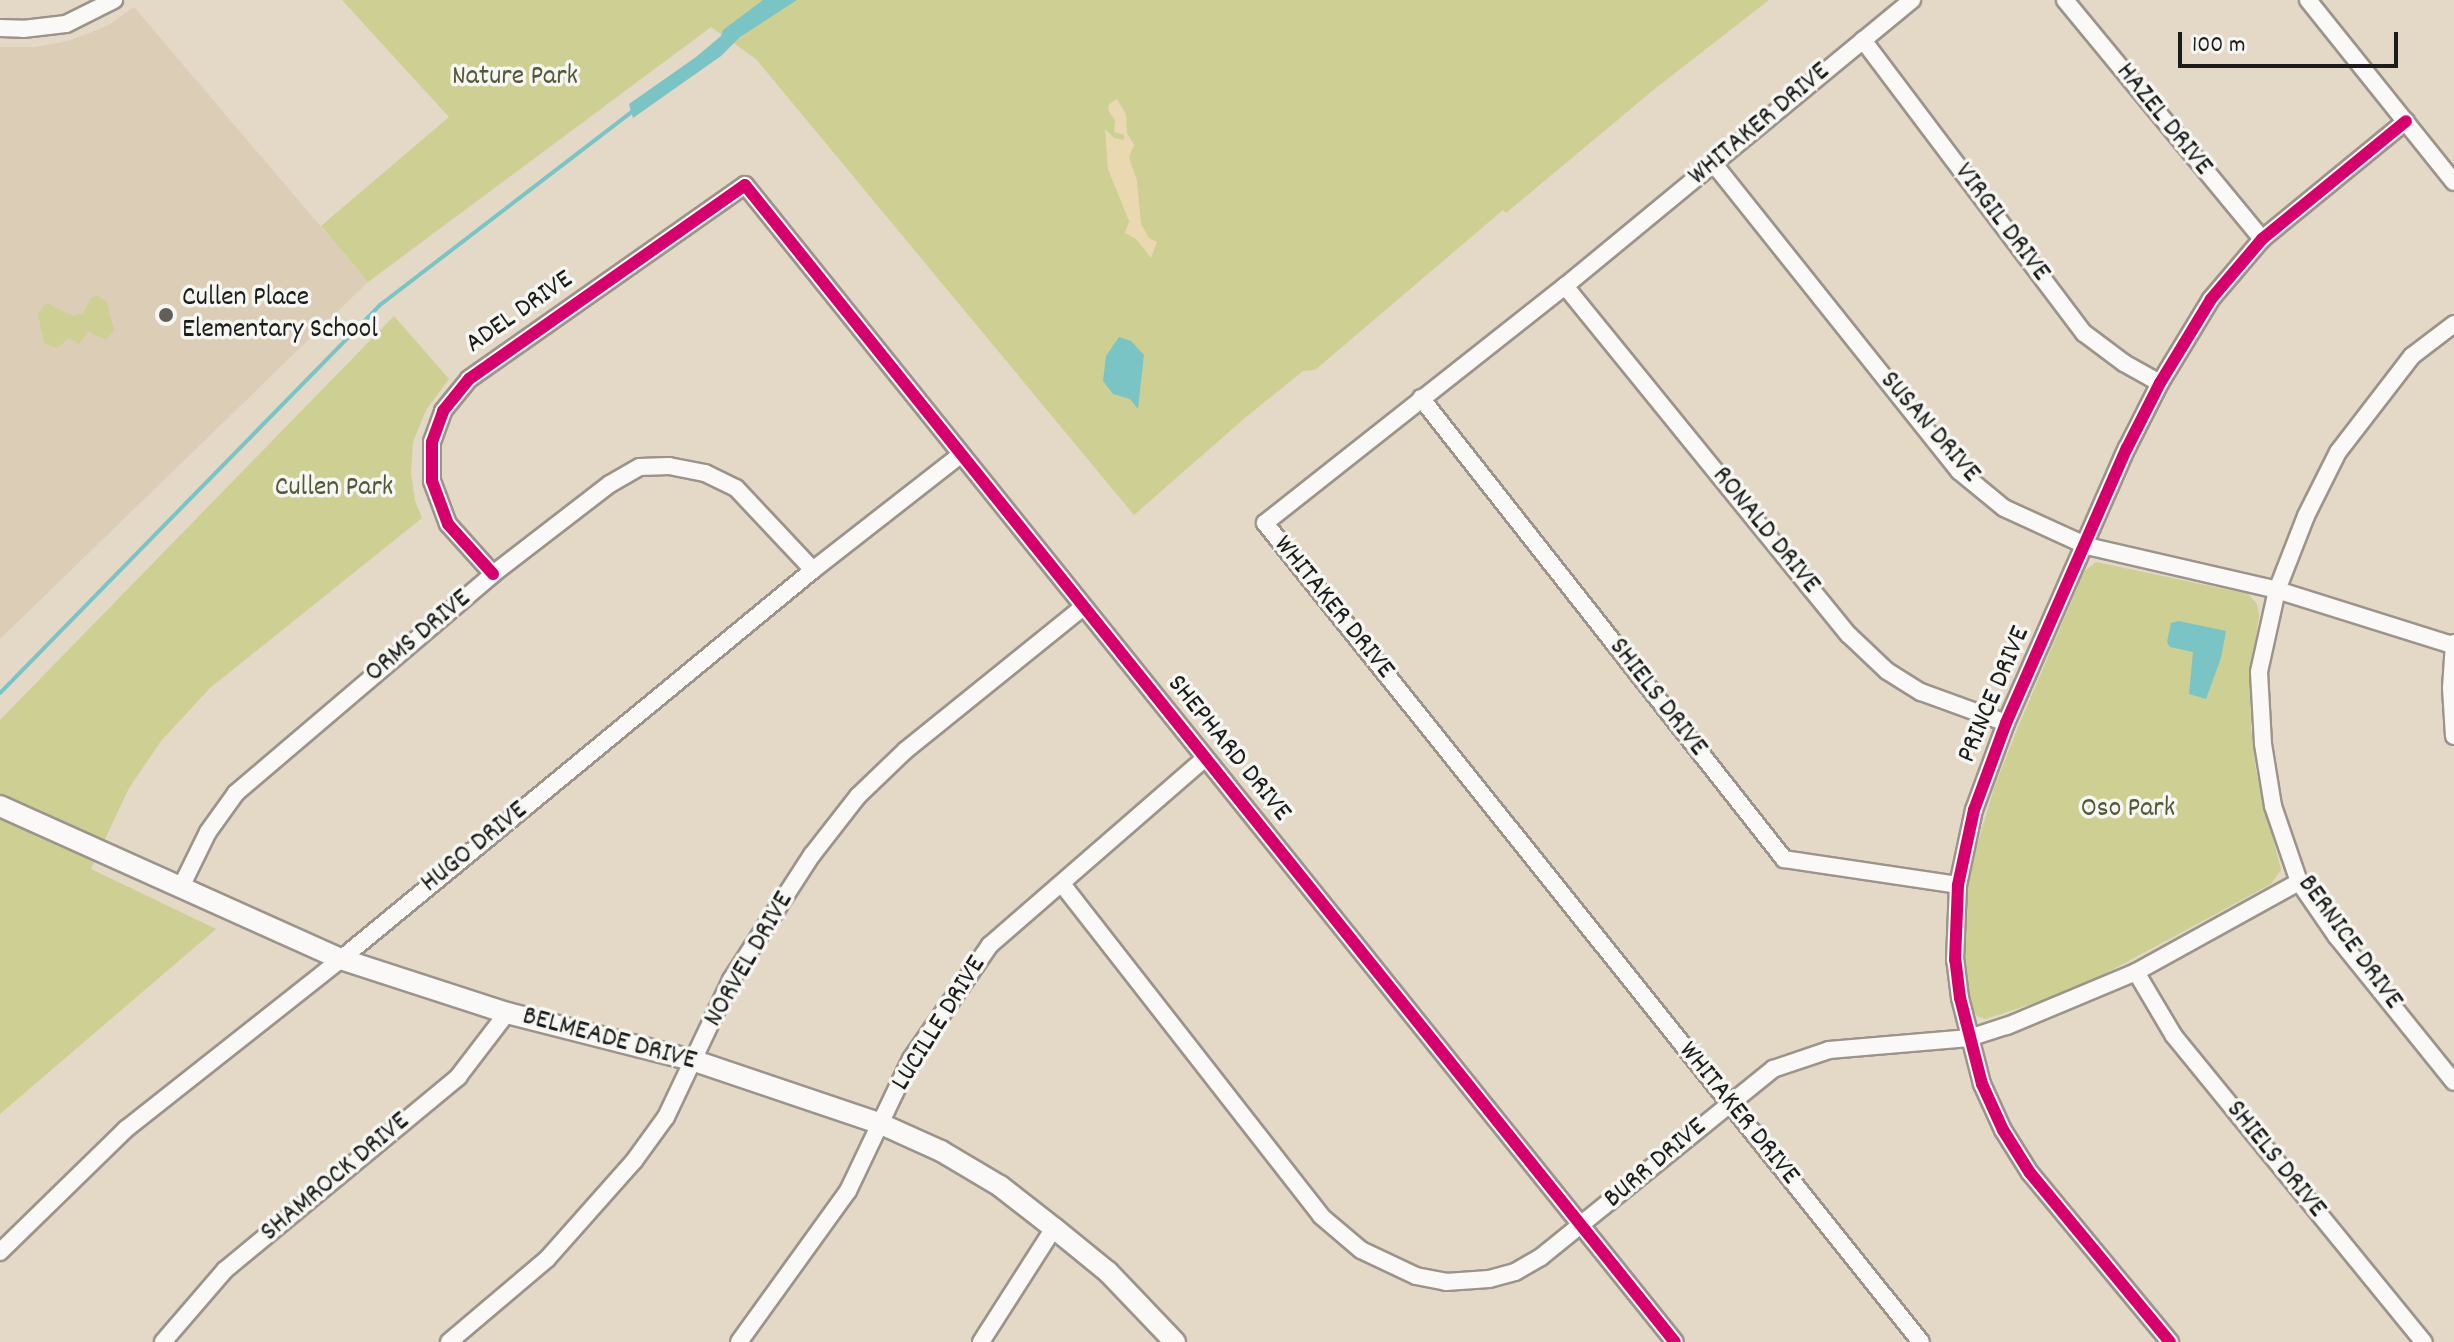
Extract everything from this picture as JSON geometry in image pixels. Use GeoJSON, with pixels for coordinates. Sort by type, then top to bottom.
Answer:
{"type":"FeatureCollection","features":[{"type":"Feature","properties":{"kind":"street"},"geometry":{"type":"LineString","coordinates":[[0,28],[66,24],[114,0]]}},
{"type":"Feature","properties":{"kind":"street","name":"WHITAKER DRIVE"},"geometry":{"type":"LineString","coordinates":[[1912,0],[1565,286],[1265,523],[1921,1342]]}},
{"type":"Feature","properties":{"kind":"street","name":"HAZEL DRIVE"},"geometry":{"type":"LineString","coordinates":[[2065,0],[2262,239]]}},
{"type":"Feature","properties":{"kind":"street"},"geometry":{"type":"LineString","coordinates":[[2308,0],[2454,182]]}},
{"type":"Feature","properties":{"kind":"street","name":"VIRGIL DRIVE"},"geometry":{"type":"LineString","coordinates":[[1863,40],[2084,333],[2124,363],[2160,383]]}},
{"type":"Feature","properties":{"kind":"street","name":"PRINCE DRIVE"},"geometry":{"type":"LineString","coordinates":[[2170,1342],[2030,1173],[2003,1130],[1982,1084],[1969,1038],[1955,960],[1958,885],[1974,810],[2006,723],[2087,546],[2127,448],[2160,383],[2211,299],[2262,239],[2406,121]]}},
{"type":"Feature","properties":{"kind":"street","name":"SUSAN DRIVE"},"geometry":{"type":"LineString","coordinates":[[1714,164],[1959,471],[2004,508],[2087,546],[2277,590],[2454,644]]}},
{"type":"Feature","properties":{"kind":"street","name":"SHEPHARD DRIVE"},"geometry":{"type":"LineString","coordinates":[[745,185],[1675,1342]]}},
{"type":"Feature","properties":{"kind":"street","name":"ADEL DRIVE"},"geometry":{"type":"LineString","coordinates":[[493,574],[448,524],[432,481],[432,442],[443,411],[469,379],[745,185]]}},
{"type":"Feature","properties":{"kind":"street","name":"RONALD DRIVE"},"geometry":{"type":"LineString","coordinates":[[1565,286],[1849,635],[1887,671],[1921,692],[2006,723]]}},
{"type":"Feature","properties":{"kind":"street","name":"BERNICE DRIVE"},"geometry":{"type":"LineString","coordinates":[[2454,324],[2412,356],[2338,452],[2306,516],[2277,590],[2259,672],[2263,744],[2273,806],[2299,882],[2337,937],[2454,1082]]}},
{"type":"Feature","properties":{"kind":"street","name":"SHIELS DRIVE"},"geometry":{"type":"LineString","coordinates":[[1421,398],[1784,859],[1958,885]]}},
{"type":"Feature","properties":{"kind":"street","name":"HUGO DRIVE"},"geometry":{"type":"LineString","coordinates":[[0,1252],[126,1129],[341,959],[813,570],[960,455]]}},
{"type":"Feature","properties":{"kind":"street","name":"ORMS DRIVE"},"geometry":{"type":"LineString","coordinates":[[181,887],[208,832],[236,793],[493,574],[610,484],[640,467],[669,466],[705,473],[736,488],[813,570]]}},
{"type":"Feature","properties":{"kind":"street","name":"NORVEL DRIVE"},"geometry":{"type":"LineString","coordinates":[[449,1342],[498,1305],[593,1212],[666,1117],[731,980],[812,855],[858,796],[906,750],[1083,607]]}},
{"type":"Feature","properties":{"kind":"street"},"geometry":{"type":"LineString","coordinates":[[2454,644],[2454,736]]}},
{"type":"Feature","properties":{"kind":"street","name":"LUCILLE DRIVE"},"geometry":{"type":"LineString","coordinates":[[739,1342],[848,1191],[911,1059],[990,945],[1204,759]]}},
{"type":"Feature","properties":{"kind":"street","name":"BELMEADE DRIVE"},"geometry":{"type":"LineString","coordinates":[[0,806],[341,959],[507,1013],[695,1061],[881,1124],[941,1151],[1000,1186],[1108,1272],[1175,1342]]}},
{"type":"Feature","properties":{"kind":"street","name":"BURR DRIVE"},"geometry":{"type":"LineString","coordinates":[[1062,884],[1321,1216],[1361,1250],[1416,1276],[1467,1281],[1515,1272],[1581,1226],[1773,1069],[1829,1050],[1969,1038],[2007,1026],[2136,972],[2299,882]]}},
{"type":"Feature","properties":{"kind":"street","name":"SHIELS DRIVE"},"geometry":{"type":"LineString","coordinates":[[2136,972],[2174,1036],[2424,1342]]}},
{"type":"Feature","properties":{"kind":"street","name":"SHAMROCK DRIVE"},"geometry":{"type":"LineString","coordinates":[[163,1342],[225,1270],[458,1077],[507,1013]]}},
{"type":"Feature","properties":{"kind":"street"},"geometry":{"type":"LineString","coordinates":[[981,1342],[1054,1228]]}},
{"type":"Feature","properties":{"kind":"shaded area","name":"Cullen Place Elementary School"},"geometry":{"type":"Polygon","coordinates":[[[134,7],[368,282],[0,639],[0,47],[35,47],[68,41],[107,26],[134,7]]]}},
{"type":"Feature","properties":{"kind":"green space","name":"Nature Park"},"geometry":{"type":"Polygon","coordinates":[[[342,0],[1769,0],[1657,87],[1506,213],[1503,210],[1315,370],[1303,371],[1246,417],[1134,515],[756,59],[711,27],[368,282],[321,226],[449,117],[342,0]]]}},
{"type":"Feature","properties":{"kind":"green space"},"geometry":{"type":"Polygon","coordinates":[[[97,295],[107,302],[114,331],[106,340],[88,331],[79,344],[69,338],[57,348],[44,343],[38,314],[46,303],[73,316],[84,312],[91,298],[97,295]]]}},
{"type":"Feature","properties":{"kind":"green space","name":"Cullen Park"},"geometry":{"type":"Polygon","coordinates":[[[394,316],[449,379],[426,410],[413,442],[411,473],[415,501],[422,518],[210,688],[161,741],[129,788],[91,869],[216,929],[0,1114],[0,720],[394,316]]]}},
{"type":"Feature","properties":{"kind":"green space","name":"Oso Park"},"geometry":{"type":"Polygon","coordinates":[[[2096,562],[2248,594],[2257,604],[2259,616],[2250,682],[2251,728],[2256,771],[2281,870],[2271,884],[2075,990],[1985,1019],[1977,1016],[1969,1003],[1964,937],[1969,873],[1994,788],[2019,725],[2084,572],[2096,562]]]}},
{"type":"Feature","properties":{"kind":"sand"},"geometry":{"type":"Polygon","coordinates":[[[1117,99],[1126,114],[1127,133],[1134,145],[1129,157],[1137,181],[1141,224],[1149,238],[1157,242],[1151,258],[1136,239],[1125,233],[1129,221],[1108,169],[1105,129],[1114,138],[1124,140],[1124,135],[1114,132],[1115,120],[1108,110],[1109,104],[1117,99]]]}},
{"type":"Feature","properties":{"kind":"water"},"geometry":{"type":"Polygon","coordinates":[[[763,0],[797,0],[740,37],[721,56],[633,118],[629,104],[696,57],[721,36],[723,30],[763,0]]]}},
{"type":"Feature","properties":{"kind":"water"},"geometry":{"type":"Polygon","coordinates":[[[1119,337],[1131,341],[1144,355],[1138,409],[1130,399],[1113,394],[1103,381],[1106,356],[1119,337]]]}},
{"type":"Feature","properties":{"kind":"water"},"geometry":{"type":"Polygon","coordinates":[[[2179,621],[2226,631],[2221,658],[2206,699],[2189,694],[2193,652],[2170,647],[2167,642],[2171,623],[2179,621]]]}},
{"type":"Feature","properties":{"kind":"waterway"},"geometry":{"type":"LineString","coordinates":[[0,693],[380,305],[633,111]]}},
{"type":"Feature","properties":{"kind":"cycle path"},"geometry":{"type":"LineString","coordinates":[[2170,1342],[2030,1173],[2003,1130],[1982,1084],[1960,998],[1955,960],[1958,885],[1974,810],[2006,723],[2127,448],[2160,383],[2211,299],[2262,239],[2406,121]]}},
{"type":"Feature","properties":{"kind":"cycle path"},"geometry":{"type":"LineString","coordinates":[[493,574],[448,524],[432,481],[432,442],[443,411],[469,379],[745,185],[1675,1342]]}},
{"type":"Feature","properties":{"kind":"place","name":"Cullen Place Elementary School"},"geometry":{"type":"Point","coordinates":[166,315]}}]}
